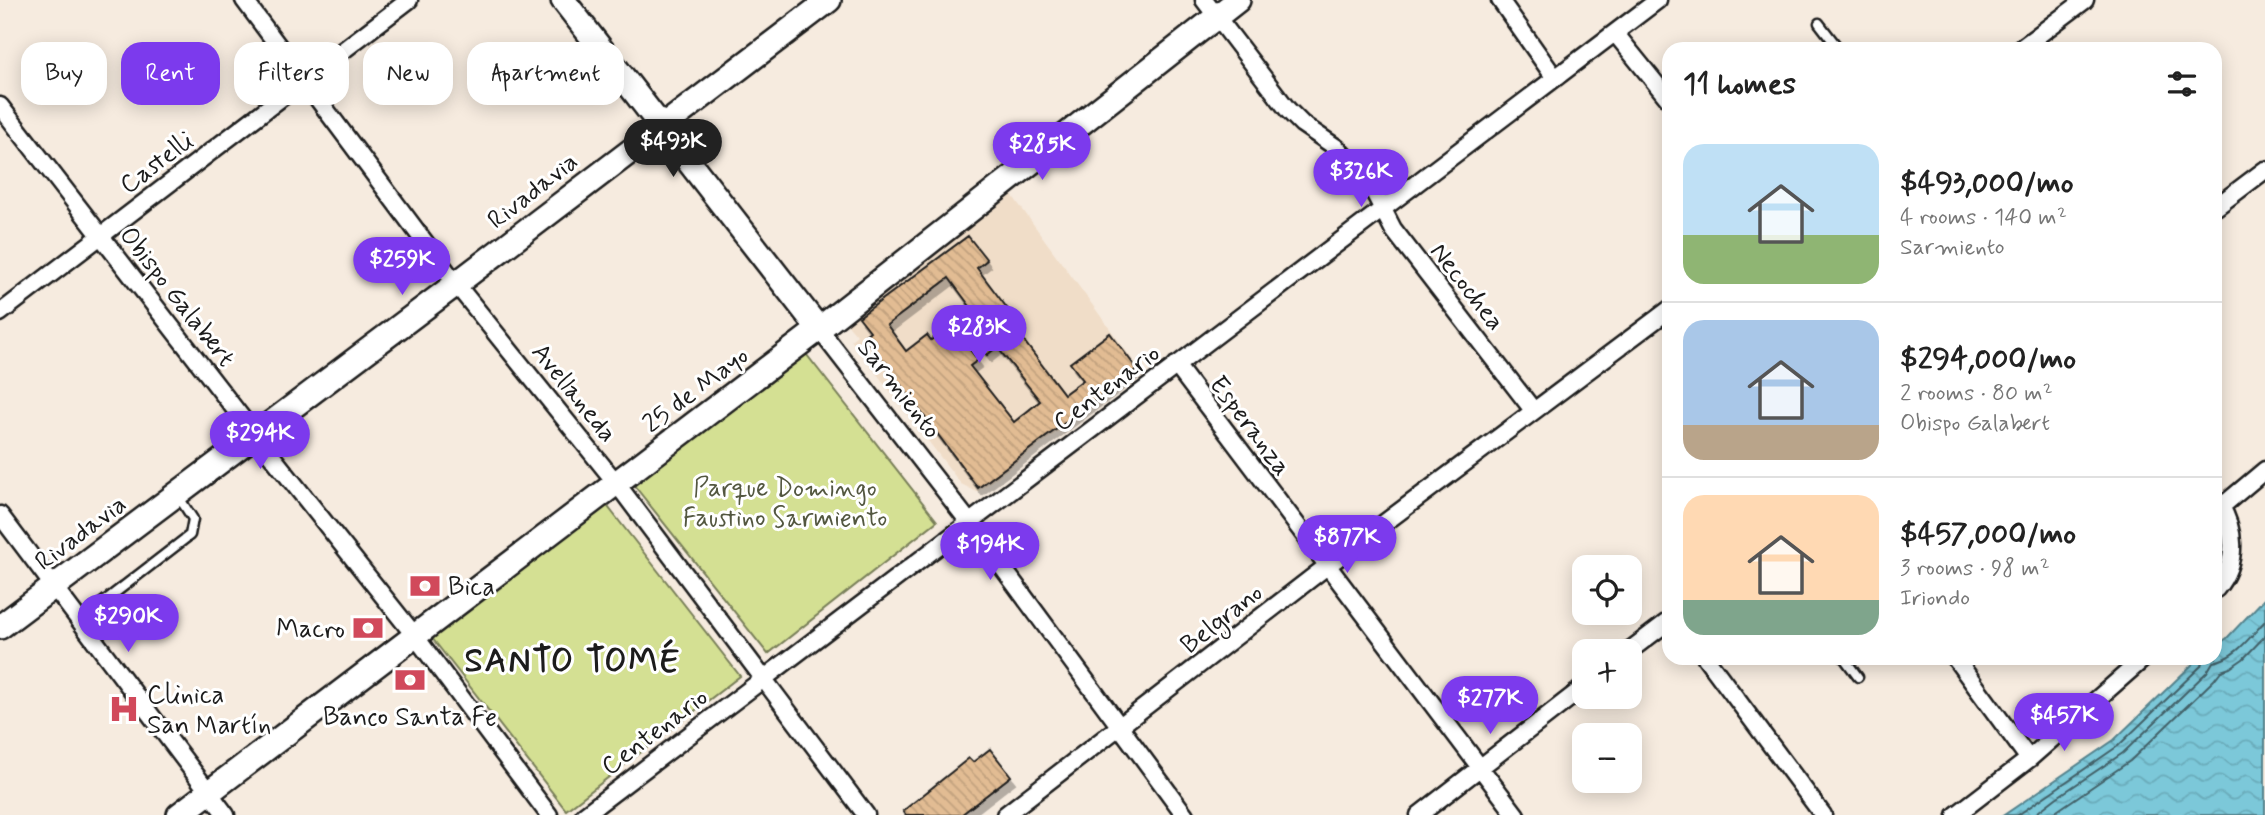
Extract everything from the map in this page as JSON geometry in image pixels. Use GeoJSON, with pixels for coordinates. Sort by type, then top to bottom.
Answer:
{"type":"FeatureCollection","features":[{"type":"Feature","properties":{"kind":"main road","name":"Sarmiento"},"geometry":{"type":"LineString","coordinates":[[563,0],[819,329]]}},
{"type":"Feature","properties":{"kind":"main road","name":"Rivadavia"},"geometry":{"type":"LineString","coordinates":[[0,627],[829,0]]}},
{"type":"Feature","properties":{"kind":"main road","name":"25 de Mayo"},"geometry":{"type":"LineString","coordinates":[[179,815],[819,329],[1210,8],[1238,0]]}},
{"type":"Feature","properties":{"kind":"street","name":"Avellaneda"},"geometry":{"type":"LineString","coordinates":[[244,0],[274,42]]}},
{"type":"Feature","properties":{"kind":"street","name":"Castelli"},"geometry":{"type":"LineString","coordinates":[[349,46],[409,0]]}},
{"type":"Feature","properties":{"kind":"street"},"geometry":{"type":"LineString","coordinates":[[1500,0],[1555,78]]}},
{"type":"Feature","properties":{"kind":"street"},"geometry":{"type":"LineString","coordinates":[[2029,42],[2085,0]]}},
{"type":"Feature","properties":{"kind":"street","name":"Centenario"},"geometry":{"type":"LineString","coordinates":[[584,815],[1615,33],[1648,3]]}},
{"type":"Feature","properties":{"kind":"street","name":"Necochea"},"geometry":{"type":"LineString","coordinates":[[1210,8],[1288,110],[1302,124],[1337,148],[1374,192],[1393,229],[1534,410]]}},
{"type":"Feature","properties":{"kind":"street"},"geometry":{"type":"LineString","coordinates":[[1615,33],[1662,91]]}},
{"type":"Feature","properties":{"kind":"street","name":"Castelli"},"geometry":{"type":"LineString","coordinates":[[0,313],[272,105]]}},
{"type":"Feature","properties":{"kind":"street","name":"Avellaneda"},"geometry":{"type":"LineString","coordinates":[[320,105],[456,284],[617,484],[866,815]]}},
{"type":"Feature","properties":{"kind":"street","name":"Obispo Galabert"},"geometry":{"type":"LineString","coordinates":[[0,106],[415,636],[549,815]]}},
{"type":"Feature","properties":{"kind":"street"},"geometry":{"type":"LineString","coordinates":[[2222,202],[2265,170]]}},
{"type":"Feature","properties":{"kind":"street","name":"Belgrano"},"geometry":{"type":"LineString","coordinates":[[1005,815],[1328,566],[1662,315]]}},
{"type":"Feature","properties":{"kind":"street","name":"Sarmiento"},"geometry":{"type":"LineString","coordinates":[[819,329],[969,522],[1185,815]]}},
{"type":"Feature","properties":{"kind":"street","name":"Esperanza"},"geometry":{"type":"LineString","coordinates":[[1176,365],[1516,815]]}},
{"type":"Feature","properties":{"kind":"street"},"geometry":{"type":"LineString","coordinates":[[2222,500],[2265,470]]}},
{"type":"Feature","properties":{"kind":"street"},"geometry":{"type":"LineString","coordinates":[[2222,513],[2232,539],[2233,553],[2229,569],[2222,580]]}},
{"type":"Feature","properties":{"kind":"street"},"geometry":{"type":"LineString","coordinates":[[0,515],[226,815]]}},
{"type":"Feature","properties":{"kind":"street"},"geometry":{"type":"LineString","coordinates":[[1642,642],[1662,626]]}},
{"type":"Feature","properties":{"kind":"street"},"geometry":{"type":"LineString","coordinates":[[1711,665],[1823,815]]}},
{"type":"Feature","properties":{"kind":"street"},"geometry":{"type":"LineString","coordinates":[[1960,665],[2029,759]]}},
{"type":"Feature","properties":{"kind":"street"},"geometry":{"type":"LineString","coordinates":[[1956,815],[2029,759],[2136,665]]}},
{"type":"Feature","properties":{"kind":"street"},"geometry":{"type":"LineString","coordinates":[[1419,815],[1572,696]]}},
{"type":"Feature","properties":{"kind":"lane"},"geometry":{"type":"LineString","coordinates":[[1819,23],[1834,42]]}},
{"type":"Feature","properties":{"kind":"lane"},"geometry":{"type":"LineString","coordinates":[[102,603],[190,535],[193,519],[177,494]]}},
{"type":"Feature","properties":{"kind":"lane"},"geometry":{"type":"LineString","coordinates":[[1849,665],[1858,677]]}},
{"type":"Feature","properties":{"kind":"shaded area"},"geometry":{"type":"Polygon","coordinates":[[[1012,195],[1140,370],[977,492],[961,484],[851,340],[857,335],[845,321],[1012,195]]]}},
{"type":"Feature","properties":{"kind":"green space","name":"Parque Domingo Faustino Sarmiento"},"geometry":{"type":"Polygon","coordinates":[[[803,350],[937,521],[768,654],[633,484],[803,350]]]}},
{"type":"Feature","properties":{"kind":"green space"},"geometry":{"type":"Polygon","coordinates":[[[605,503],[740,676],[566,810],[432,638],[605,503]]]}},
{"type":"Feature","properties":{"kind":"water"},"geometry":{"type":"Polygon","coordinates":[[[2265,598],[2265,815],[2004,815],[2114,740],[2192,665],[2222,665],[2222,642],[2265,598]]]}},
{"type":"Feature","properties":{"kind":"building"},"geometry":{"type":"Polygon","coordinates":[[[968,236],[987,260],[977,268],[1010,312],[1005,316],[1064,394],[1083,380],[1070,363],[1110,333],[1137,369],[978,488],[864,336],[870,331],[859,317],[968,236]],[[949,278],[887,325],[906,351],[927,335],[931,340],[972,309],[949,278]],[[974,320],[957,333],[978,360],[970,366],[1014,422],[1040,401],[997,347],[987,355],[976,341],[985,333],[974,320]]]}},
{"type":"Feature","properties":{"kind":"building"},"geometry":{"type":"Polygon","coordinates":[[[990,749],[1011,776],[961,815],[906,815],[903,811],[969,758],[973,762],[990,749]]]}},
{"type":"Feature","properties":{"kind":"place","name":"Bica"},"geometry":{"type":"Point","coordinates":[425,586]}},
{"type":"Feature","properties":{"kind":"place","name":"Macro"},"geometry":{"type":"Point","coordinates":[368,628]}},
{"type":"Feature","properties":{"kind":"place","name":"Banco Santa Fe"},"geometry":{"type":"Point","coordinates":[410,680]}},
{"type":"Feature","properties":{"kind":"place","name":"Clinica San Martín"},"geometry":{"type":"Point","coordinates":[124,709]}},
{"type":"Feature","properties":{"kind":"district","name":"SANTO TOMÉ"},"geometry":{"type":"Point","coordinates":[573,659]}}]}
